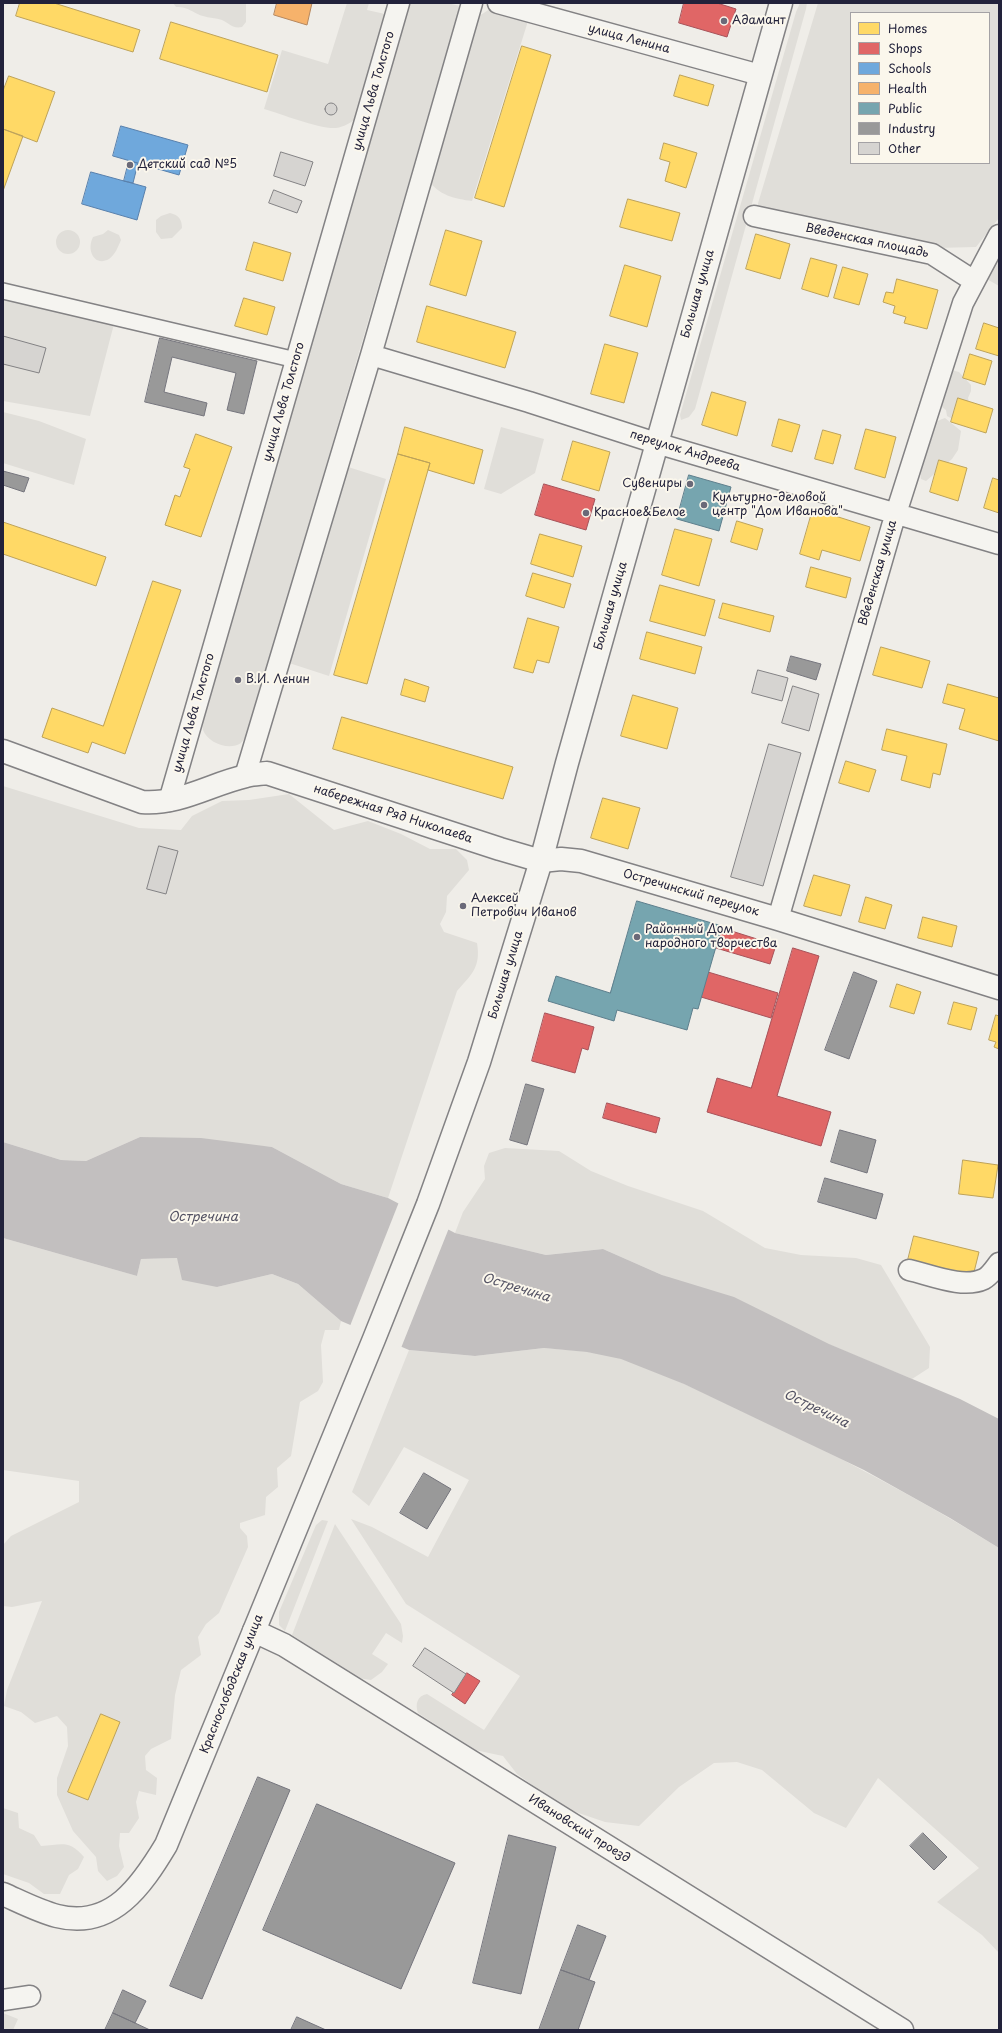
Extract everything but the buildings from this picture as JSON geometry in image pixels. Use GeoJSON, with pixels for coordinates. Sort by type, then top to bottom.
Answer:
{"type":"FeatureCollection","features":[{"type":"Feature","properties":{"kind":"main road","name":"Большая улица"},"geometry":{"type":"LineString","coordinates":[[374,1339],[428,1204],[479,1062],[541,861],[656,443],[781,3]]}},
{"type":"Feature","properties":{"kind":"main road","name":"набережная Ряд Николаева"},"geometry":{"type":"LineString","coordinates":[[3,751],[142,802],[154,803],[169,801],[246,776],[267,773],[493,847],[541,861]]}},
{"type":"Feature","properties":{"kind":"main road","name":"Остречинский переулок"},"geometry":{"type":"LineString","coordinates":[[541,861],[561,859],[581,861],[778,919],[999,988]]}},
{"type":"Feature","properties":{"kind":"main road","name":"Краснослободская улица"},"geometry":{"type":"LineString","coordinates":[[3,1894],[40,1911],[70,1917],[91,1917],[125,1901],[150,1871],[166,1845],[374,1339]]}},
{"type":"Feature","properties":{"kind":"main road","name":"Ивановский проезд"},"geometry":{"type":"LineString","coordinates":[[254,1631],[284,1644],[902,2030]]}},
{"type":"Feature","properties":{"kind":"street","name":"улица Льва Толстого"},"geometry":{"type":"LineString","coordinates":[[169,801],[398,3]]}},
{"type":"Feature","properties":{"kind":"street"},"geometry":{"type":"LineString","coordinates":[[246,776],[371,355],[472,3]]}},
{"type":"Feature","properties":{"kind":"street","name":"улица Ленина"},"geometry":{"type":"LineString","coordinates":[[498,3],[760,75]]}},
{"type":"Feature","properties":{"kind":"street","name":"Введенская площадь"},"geometry":{"type":"LineString","coordinates":[[754,216],[932,254],[974,281]]}},
{"type":"Feature","properties":{"kind":"street","name":"Введенская улица"},"geometry":{"type":"LineString","coordinates":[[778,919],[896,513],[962,303],[999,235]]}},
{"type":"Feature","properties":{"kind":"street"},"geometry":{"type":"LineString","coordinates":[[3,291],[296,360]]}},
{"type":"Feature","properties":{"kind":"street","name":"переулок Андреева"},"geometry":{"type":"LineString","coordinates":[[371,355],[529,402],[656,443],[999,544]]}},
{"type":"Feature","properties":{"kind":"street"},"geometry":{"type":"LineString","coordinates":[[909,1270],[954,1281],[972,1283],[986,1278],[999,1263]]}},
{"type":"Feature","properties":{"kind":"street"},"geometry":{"type":"LineString","coordinates":[[3,2000],[30,1996]]}},
{"type":"Feature","properties":{"kind":"shaded area"},"geometry":{"type":"Polygon","coordinates":[[[173,3],[246,3],[246,22],[242,27],[234,27],[222,20],[199,15],[185,8],[176,7],[173,3]]]}},
{"type":"Feature","properties":{"kind":"shaded area"},"geometry":{"type":"Polygon","coordinates":[[[347,3],[369,3],[367,10],[385,14],[386,19],[358,117],[342,127],[328,128],[310,124],[264,109],[282,50],[328,64],[347,3]]]}},
{"type":"Feature","properties":{"kind":"shaded area"},"geometry":{"type":"Polygon","coordinates":[[[410,3],[447,3],[460,6],[248,733],[241,743],[225,746],[209,739],[203,729],[203,718],[410,3]]]}},
{"type":"Feature","properties":{"kind":"shaded area"},"geometry":{"type":"Polygon","coordinates":[[[800,3],[807,3],[806,9],[695,409],[689,417],[681,420],[680,415],[796,12],[800,3]]]}},
{"type":"Feature","properties":{"kind":"shaded area"},"geometry":{"type":"Polygon","coordinates":[[[818,3],[999,3],[999,218],[976,247],[935,248],[756,210],[818,3]]]}},
{"type":"Feature","properties":{"kind":"shaded area"},"geometry":{"type":"Polygon","coordinates":[[[490,9],[528,21],[472,201],[442,193],[432,185],[429,180],[476,22],[479,16],[490,9]]]}},
{"type":"Feature","properties":{"kind":"shaded area"},"geometry":{"type":"Polygon","coordinates":[[[170,213],[179,218],[182,228],[172,238],[161,239],[156,232],[156,220],[161,216],[170,213]]]}},
{"type":"Feature","properties":{"kind":"shaded area"},"geometry":{"type":"Polygon","coordinates":[[[68,230],[73,231],[79,237],[79,247],[73,253],[68,254],[63,253],[57,247],[56,242],[57,237],[63,231],[68,230]]]}},
{"type":"Feature","properties":{"kind":"shaded area"},"geometry":{"type":"Polygon","coordinates":[[[108,230],[119,235],[121,240],[116,251],[109,259],[100,261],[93,256],[91,252],[91,242],[93,237],[103,234],[108,230]]]}},
{"type":"Feature","properties":{"kind":"shaded area"},"geometry":{"type":"Polygon","coordinates":[[[999,248],[999,286],[985,278],[999,248]]]}},
{"type":"Feature","properties":{"kind":"shaded area"},"geometry":{"type":"Polygon","coordinates":[[[3,298],[114,324],[90,416],[3,401],[3,298]]]}},
{"type":"Feature","properties":{"kind":"shaded area"},"geometry":{"type":"Polygon","coordinates":[[[951,370],[959,372],[971,385],[971,391],[968,398],[971,411],[956,421],[947,416],[946,410],[938,404],[951,370]]]}},
{"type":"Feature","properties":{"kind":"shaded area"},"geometry":{"type":"Polygon","coordinates":[[[3,412],[39,421],[86,439],[74,485],[3,463],[3,412]]]}},
{"type":"Feature","properties":{"kind":"shaded area"},"geometry":{"type":"Polygon","coordinates":[[[945,418],[961,431],[958,450],[952,459],[926,481],[921,479],[921,474],[922,460],[927,437],[933,425],[937,421],[945,418]]]}},
{"type":"Feature","properties":{"kind":"shaded area"},"geometry":{"type":"Polygon","coordinates":[[[501,427],[544,439],[535,473],[501,494],[484,489],[501,427]]]}},
{"type":"Feature","properties":{"kind":"shaded area"},"geometry":{"type":"Polygon","coordinates":[[[345,466],[386,479],[329,676],[286,662],[345,466]]]}},
{"type":"Feature","properties":{"kind":"shaded area"},"geometry":{"type":"Polygon","coordinates":[[[3,786],[139,828],[181,830],[192,816],[222,801],[249,800],[289,794],[334,830],[368,821],[401,834],[430,849],[456,849],[467,860],[469,870],[447,896],[446,912],[440,924],[444,932],[477,943],[478,958],[471,975],[457,991],[388,1198],[341,1184],[272,1147],[140,1137],[86,1161],[61,1160],[3,1142],[3,786]]]}},
{"type":"Feature","properties":{"kind":"shaded area"},"geometry":{"type":"Polygon","coordinates":[[[505,1148],[559,1151],[591,1171],[628,1186],[703,1211],[765,1248],[801,1255],[856,1258],[881,1265],[930,1347],[929,1368],[912,1379],[603,1249],[546,1255],[455,1233],[463,1212],[485,1179],[484,1166],[489,1153],[505,1148]]]}},
{"type":"Feature","properties":{"kind":"shaded area"},"geometry":{"type":"Polygon","coordinates":[[[3,1238],[137,1276],[141,1259],[177,1258],[217,1287],[272,1274],[298,1284],[341,1321],[339,1330],[325,1330],[321,1345],[323,1382],[318,1391],[300,1402],[291,1456],[277,1468],[278,1487],[266,1497],[265,1515],[240,1523],[240,1528],[247,1536],[248,1547],[219,1613],[206,1624],[198,1637],[201,1655],[181,1670],[175,1695],[171,1739],[151,1749],[145,1756],[146,1770],[157,1778],[156,1795],[139,1791],[136,1802],[139,1818],[129,1833],[120,1833],[119,1846],[124,1867],[117,1876],[107,1881],[98,1871],[96,1857],[73,1831],[57,1795],[57,1778],[68,1746],[67,1727],[57,1716],[35,1723],[21,1712],[4,1706],[7,1690],[42,1601],[12,1607],[3,1606],[3,1545],[11,1536],[79,1502],[79,1481],[3,1470],[3,1238]]]}},
{"type":"Feature","properties":{"kind":"shaded area"},"geometry":{"type":"Polygon","coordinates":[[[544,1348],[583,1351],[612,1356],[670,1377],[843,1460],[906,1493],[999,1548],[999,1953],[982,1935],[937,1902],[979,1868],[878,1778],[846,1828],[814,1813],[762,1770],[737,1762],[714,1763],[679,1787],[639,1826],[605,1822],[564,1808],[517,1774],[503,1756],[475,1750],[418,1713],[418,1701],[421,1697],[427,1694],[484,1730],[520,1676],[406,1604],[351,1519],[372,1527],[428,1557],[469,1480],[404,1447],[369,1506],[352,1492],[409,1350],[475,1356],[544,1348]]]}},
{"type":"Feature","properties":{"kind":"shaded area"},"geometry":{"type":"Polygon","coordinates":[[[322,1520],[328,1521],[285,1631],[279,1625],[279,1612],[316,1525],[322,1520]]]}},
{"type":"Feature","properties":{"kind":"shaded area"},"geometry":{"type":"Polygon","coordinates":[[[335,1524],[401,1624],[403,1636],[402,1643],[386,1633],[372,1654],[388,1664],[382,1672],[371,1680],[358,1678],[292,1635],[335,1524]]]}},
{"type":"Feature","properties":{"kind":"shaded area"},"geometry":{"type":"Polygon","coordinates":[[[3,1808],[18,1813],[19,1828],[34,1835],[41,1846],[59,1844],[69,1845],[79,1851],[84,1857],[78,1869],[69,1875],[60,1894],[44,1894],[29,1883],[3,1874],[3,1808]]]}},
{"type":"Feature","properties":{"kind":"shaded area"},"geometry":{"type":"Polygon","coordinates":[[[3,2013],[18,2019],[13,2030],[3,2030],[3,2013]]]}},
{"type":"Feature","properties":{"kind":"water","name":"Остречина"},"geometry":{"type":"Polygon","coordinates":[[[140,1137],[201,1138],[272,1147],[341,1184],[388,1198],[455,1233],[546,1255],[603,1249],[662,1275],[734,1297],[829,1344],[960,1399],[999,1419],[999,1548],[950,1518],[864,1470],[684,1384],[621,1359],[587,1352],[544,1348],[475,1356],[409,1350],[341,1321],[298,1284],[272,1274],[217,1287],[182,1280],[177,1258],[141,1259],[137,1276],[3,1238],[3,1142],[61,1160],[86,1161],[140,1137]]]}},
{"type":"Feature","properties":{"kind":"pier"},"geometry":{"type":"Polygon","coordinates":[[[399,1202],[449,1228],[401,1348],[350,1326],[399,1202]]]}},
{"type":"Feature","properties":{"kind":"place","name":"Адамант"},"geometry":{"type":"Point","coordinates":[724,21]}},
{"type":"Feature","properties":{"kind":"place","name":"Детский сад №5"},"geometry":{"type":"Point","coordinates":[130,165]}},
{"type":"Feature","properties":{"kind":"place","name":"Сувениры"},"geometry":{"type":"Point","coordinates":[690,484]}},
{"type":"Feature","properties":{"kind":"place","name":"Культурно-деловой центр \"Дом Иванова\""},"geometry":{"type":"Point","coordinates":[704,505]}},
{"type":"Feature","properties":{"kind":"place","name":"Красное&Белое"},"geometry":{"type":"Point","coordinates":[586,513]}},
{"type":"Feature","properties":{"kind":"place","name":"В.И. Ленин"},"geometry":{"type":"Point","coordinates":[238,680]}},
{"type":"Feature","properties":{"kind":"place","name":"Алексей Петрович Иванов"},"geometry":{"type":"Point","coordinates":[463,906]}},
{"type":"Feature","properties":{"kind":"place","name":"Районный Дом народного творчества"},"geometry":{"type":"Point","coordinates":[637,937]}}]}
